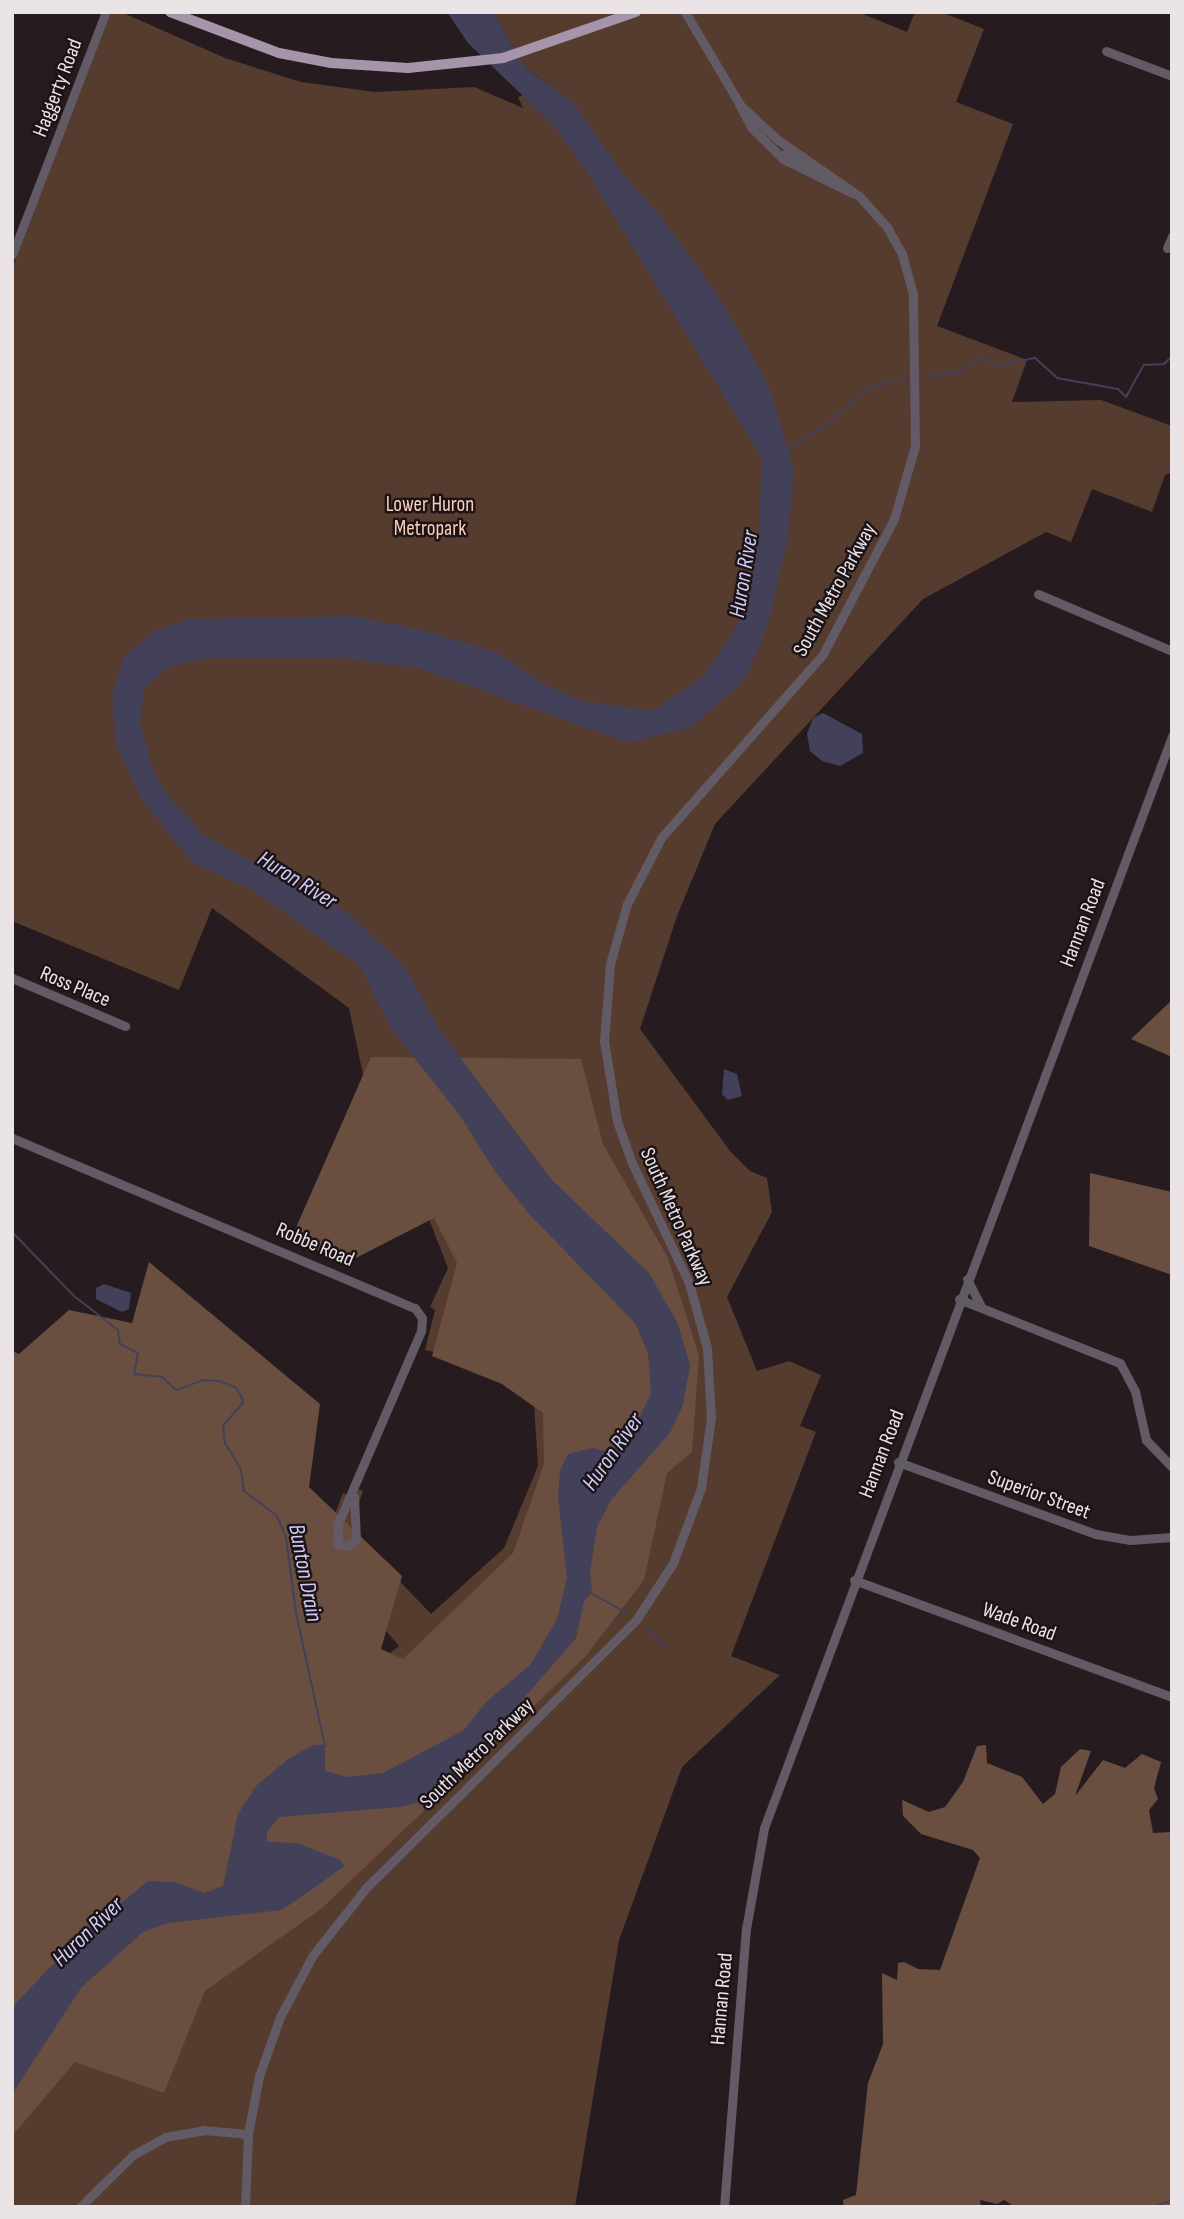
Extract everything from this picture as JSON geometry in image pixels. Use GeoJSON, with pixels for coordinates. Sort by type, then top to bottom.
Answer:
{"type":"FeatureCollection","features":[{"type":"Feature","properties":{"kind":"main road"},"geometry":{"type":"LineString","coordinates":[[170,12],[263,49],[331,63],[408,68],[466,64],[539,49],[636,12]]}},
{"type":"Feature","properties":{"kind":"street","name":"Haggerty Road"},"geometry":{"type":"LineString","coordinates":[[12,255],[106,12]]}},
{"type":"Feature","properties":{"kind":"street","name":"South Metro Parkway"},"geometry":{"type":"LineString","coordinates":[[246,2207],[248,2134],[269,2045],[293,1989],[323,1940],[374,1880],[624,1634],[673,1563],[697,1503],[710,1434],[706,1348],[685,1273],[632,1163],[617,1121],[606,1060],[606,990],[624,912],[654,848],[682,809],[823,654],[908,485],[916,435],[911,284],[887,227],[854,193],[778,140],[739,104],[685,12]]}},
{"type":"Feature","properties":{"kind":"street"},"geometry":{"type":"LineString","coordinates":[[1106,51],[1172,76]]}},
{"type":"Feature","properties":{"kind":"street"},"geometry":{"type":"LineString","coordinates":[[1167,248],[1172,236]]}},
{"type":"Feature","properties":{"kind":"street"},"geometry":{"type":"LineString","coordinates":[[1038,594],[1172,651]]}},
{"type":"Feature","properties":{"kind":"street","name":"Hannan Road"},"geometry":{"type":"LineString","coordinates":[[724,2207],[746,1929],[757,1851],[794,1736],[1172,736]]}},
{"type":"Feature","properties":{"kind":"street","name":"Ross Place"},"geometry":{"type":"LineString","coordinates":[[12,978],[125,1026]]}},
{"type":"Feature","properties":{"kind":"street","name":"Robbe Road"},"geometry":{"type":"LineString","coordinates":[[12,1138],[415,1308],[422,1318],[421,1331],[336,1535],[338,1544],[348,1546],[356,1540],[354,1496]]}},
{"type":"Feature","properties":{"kind":"street"},"geometry":{"type":"LineString","coordinates":[[967,1279],[980,1305]]}},
{"type":"Feature","properties":{"kind":"street"},"geometry":{"type":"LineString","coordinates":[[959,1299],[980,1305],[1120,1363],[1135,1391],[1146,1440],[1172,1468]]}},
{"type":"Feature","properties":{"kind":"street","name":"Superior Street"},"geometry":{"type":"LineString","coordinates":[[898,1462],[1096,1534],[1130,1540],[1172,1537]]}},
{"type":"Feature","properties":{"kind":"street","name":"Wade Road"},"geometry":{"type":"LineString","coordinates":[[854,1580],[1172,1697]]}},
{"type":"Feature","properties":{"kind":"street"},"geometry":{"type":"LineString","coordinates":[[80,2207],[134,2155],[165,2137],[203,2130],[248,2134]]}},
{"type":"Feature","properties":{"kind":"green space","name":"Lower Huron Metropark"},"geometry":{"type":"Polygon","coordinates":[[[111,12],[121,12],[225,58],[301,82],[375,92],[474,87],[523,108],[518,97],[550,85],[525,67],[493,12],[858,12],[907,32],[915,12],[941,12],[984,29],[956,102],[1013,124],[937,326],[1027,360],[1012,402],[1101,400],[1172,426],[1172,473],[1165,475],[1152,512],[1092,489],[1071,542],[1046,532],[923,599],[715,824],[677,916],[640,1029],[730,1151],[750,1171],[767,1178],[772,1212],[727,1297],[757,1371],[789,1361],[821,1375],[800,1426],[816,1432],[731,1656],[780,1675],[682,1767],[619,1940],[575,2207],[12,2207],[12,1361],[333,1519],[343,1493],[350,1496],[354,1487],[363,1491],[350,1529],[431,1614],[504,1548],[538,1466],[533,1387],[504,1367],[425,1350],[435,1310],[430,1307],[448,1268],[393,1127],[365,1084],[349,1008],[212,908],[179,990],[12,921],[12,269],[111,12]],[[323,1557],[326,1706],[399,1646],[323,1557]]]}},
{"type":"Feature","properties":{"kind":"shaded area"},"geometry":{"type":"Polygon","coordinates":[[[1172,1000],[1172,1057],[1131,1039],[1172,1000]]]}},
{"type":"Feature","properties":{"kind":"shaded area"},"geometry":{"type":"Polygon","coordinates":[[[371,1057],[581,1059],[603,1144],[668,1258],[699,1356],[692,1452],[667,1473],[644,1580],[585,1657],[321,1909],[205,1991],[164,2093],[75,2062],[12,2136],[12,1351],[19,1354],[69,1310],[132,1323],[149,1262],[320,1404],[309,1487],[402,1576],[381,1649],[403,1659],[513,1553],[544,1464],[543,1413],[502,1384],[432,1356],[457,1263],[434,1218],[346,1263],[291,1239],[371,1057]]]}},
{"type":"Feature","properties":{"kind":"shaded area"},"geometry":{"type":"Polygon","coordinates":[[[1090,1173],[1172,1192],[1172,1275],[1089,1246],[1090,1173]]]}},
{"type":"Feature","properties":{"kind":"shaded area"},"geometry":{"type":"Polygon","coordinates":[[[986,1745],[987,1763],[1022,1777],[1043,1804],[1055,1794],[1061,1767],[1080,1749],[1091,1751],[1075,1796],[1103,1760],[1125,1768],[1142,1754],[1161,1762],[1154,1788],[1158,1799],[1149,1810],[1153,1833],[1172,1832],[1172,2207],[1015,2207],[1004,2200],[997,2204],[980,2200],[981,2207],[844,2207],[843,2200],[856,2195],[868,2083],[883,2044],[882,1973],[897,1980],[898,1963],[904,1962],[918,1969],[940,1970],[980,1858],[973,1850],[921,1834],[903,1816],[902,1800],[929,1812],[945,1807],[963,1782],[977,1746],[986,1745]]]}},
{"type":"Feature","properties":{"kind":"water","name":"Huron River"},"geometry":{"type":"Polygon","coordinates":[[[447,12],[493,12],[525,67],[573,102],[622,173],[663,219],[721,300],[769,386],[794,470],[786,545],[768,624],[745,680],[690,728],[627,742],[419,668],[333,657],[215,657],[168,667],[144,689],[140,722],[153,771],[169,797],[204,835],[348,913],[386,949],[406,969],[439,1029],[551,1179],[649,1273],[678,1324],[690,1365],[683,1405],[670,1433],[611,1500],[597,1527],[590,1573],[592,1592],[584,1602],[576,1638],[504,1721],[469,1771],[438,1798],[400,1807],[279,1817],[267,1832],[267,1842],[297,1843],[340,1860],[345,1866],[282,1910],[168,1923],[143,1932],[81,1988],[12,2094],[12,2013],[17,2002],[79,1937],[148,1881],[175,1882],[204,1893],[223,1886],[238,1814],[256,1786],[288,1759],[313,1745],[325,1745],[325,1771],[348,1777],[383,1773],[464,1730],[486,1702],[531,1664],[557,1619],[567,1578],[558,1496],[560,1471],[568,1454],[593,1448],[610,1452],[632,1432],[651,1394],[648,1353],[635,1323],[530,1215],[496,1173],[461,1117],[390,1027],[360,966],[249,888],[193,863],[141,799],[116,744],[112,697],[124,656],[158,629],[192,619],[354,616],[421,630],[496,652],[543,684],[583,701],[653,711],[705,675],[744,614],[758,548],[762,458],[584,167],[554,126],[468,43],[447,12]]]}},
{"type":"Feature","properties":{"kind":"water"},"geometry":{"type":"Polygon","coordinates":[[[823,713],[862,734],[863,753],[840,766],[822,761],[810,751],[807,734],[813,718],[823,713]]]}},
{"type":"Feature","properties":{"kind":"water"},"geometry":{"type":"Polygon","coordinates":[[[724,1069],[737,1074],[742,1096],[728,1100],[722,1094],[724,1069]]]}},
{"type":"Feature","properties":{"kind":"water"},"geometry":{"type":"Polygon","coordinates":[[[104,1284],[131,1293],[129,1309],[122,1312],[96,1299],[96,1288],[104,1284]]]}},
{"type":"Feature","properties":{"kind":"waterway"},"geometry":{"type":"LineString","coordinates":[[927,375],[959,372],[980,357],[999,366],[1035,358],[1057,378],[1118,389],[1126,397],[1144,365],[1164,364],[1172,356]]}},
{"type":"Feature","properties":{"kind":"waterway"},"geometry":{"type":"LineString","coordinates":[[787,450],[822,428],[867,389],[906,377]]}},
{"type":"Feature","properties":{"kind":"waterway","name":"Bunton Drain"},"geometry":{"type":"LineString","coordinates":[[12,1232],[74,1296],[118,1330],[120,1344],[138,1353],[134,1374],[162,1377],[176,1390],[203,1380],[219,1381],[235,1387],[241,1396],[243,1403],[223,1425],[225,1443],[241,1470],[244,1491],[277,1516],[286,1537],[296,1613],[325,1746]]}},
{"type":"Feature","properties":{"kind":"waterway"},"geometry":{"type":"LineString","coordinates":[[589,1592],[625,1612]]}},
{"type":"Feature","properties":{"kind":"waterway"},"geometry":{"type":"LineString","coordinates":[[647,1628],[668,1648]]}},
{"type":"Feature","properties":{"kind":"waterway"},"geometry":{"type":"LineString","coordinates":[[1154,2207],[1172,2200]]}}]}
